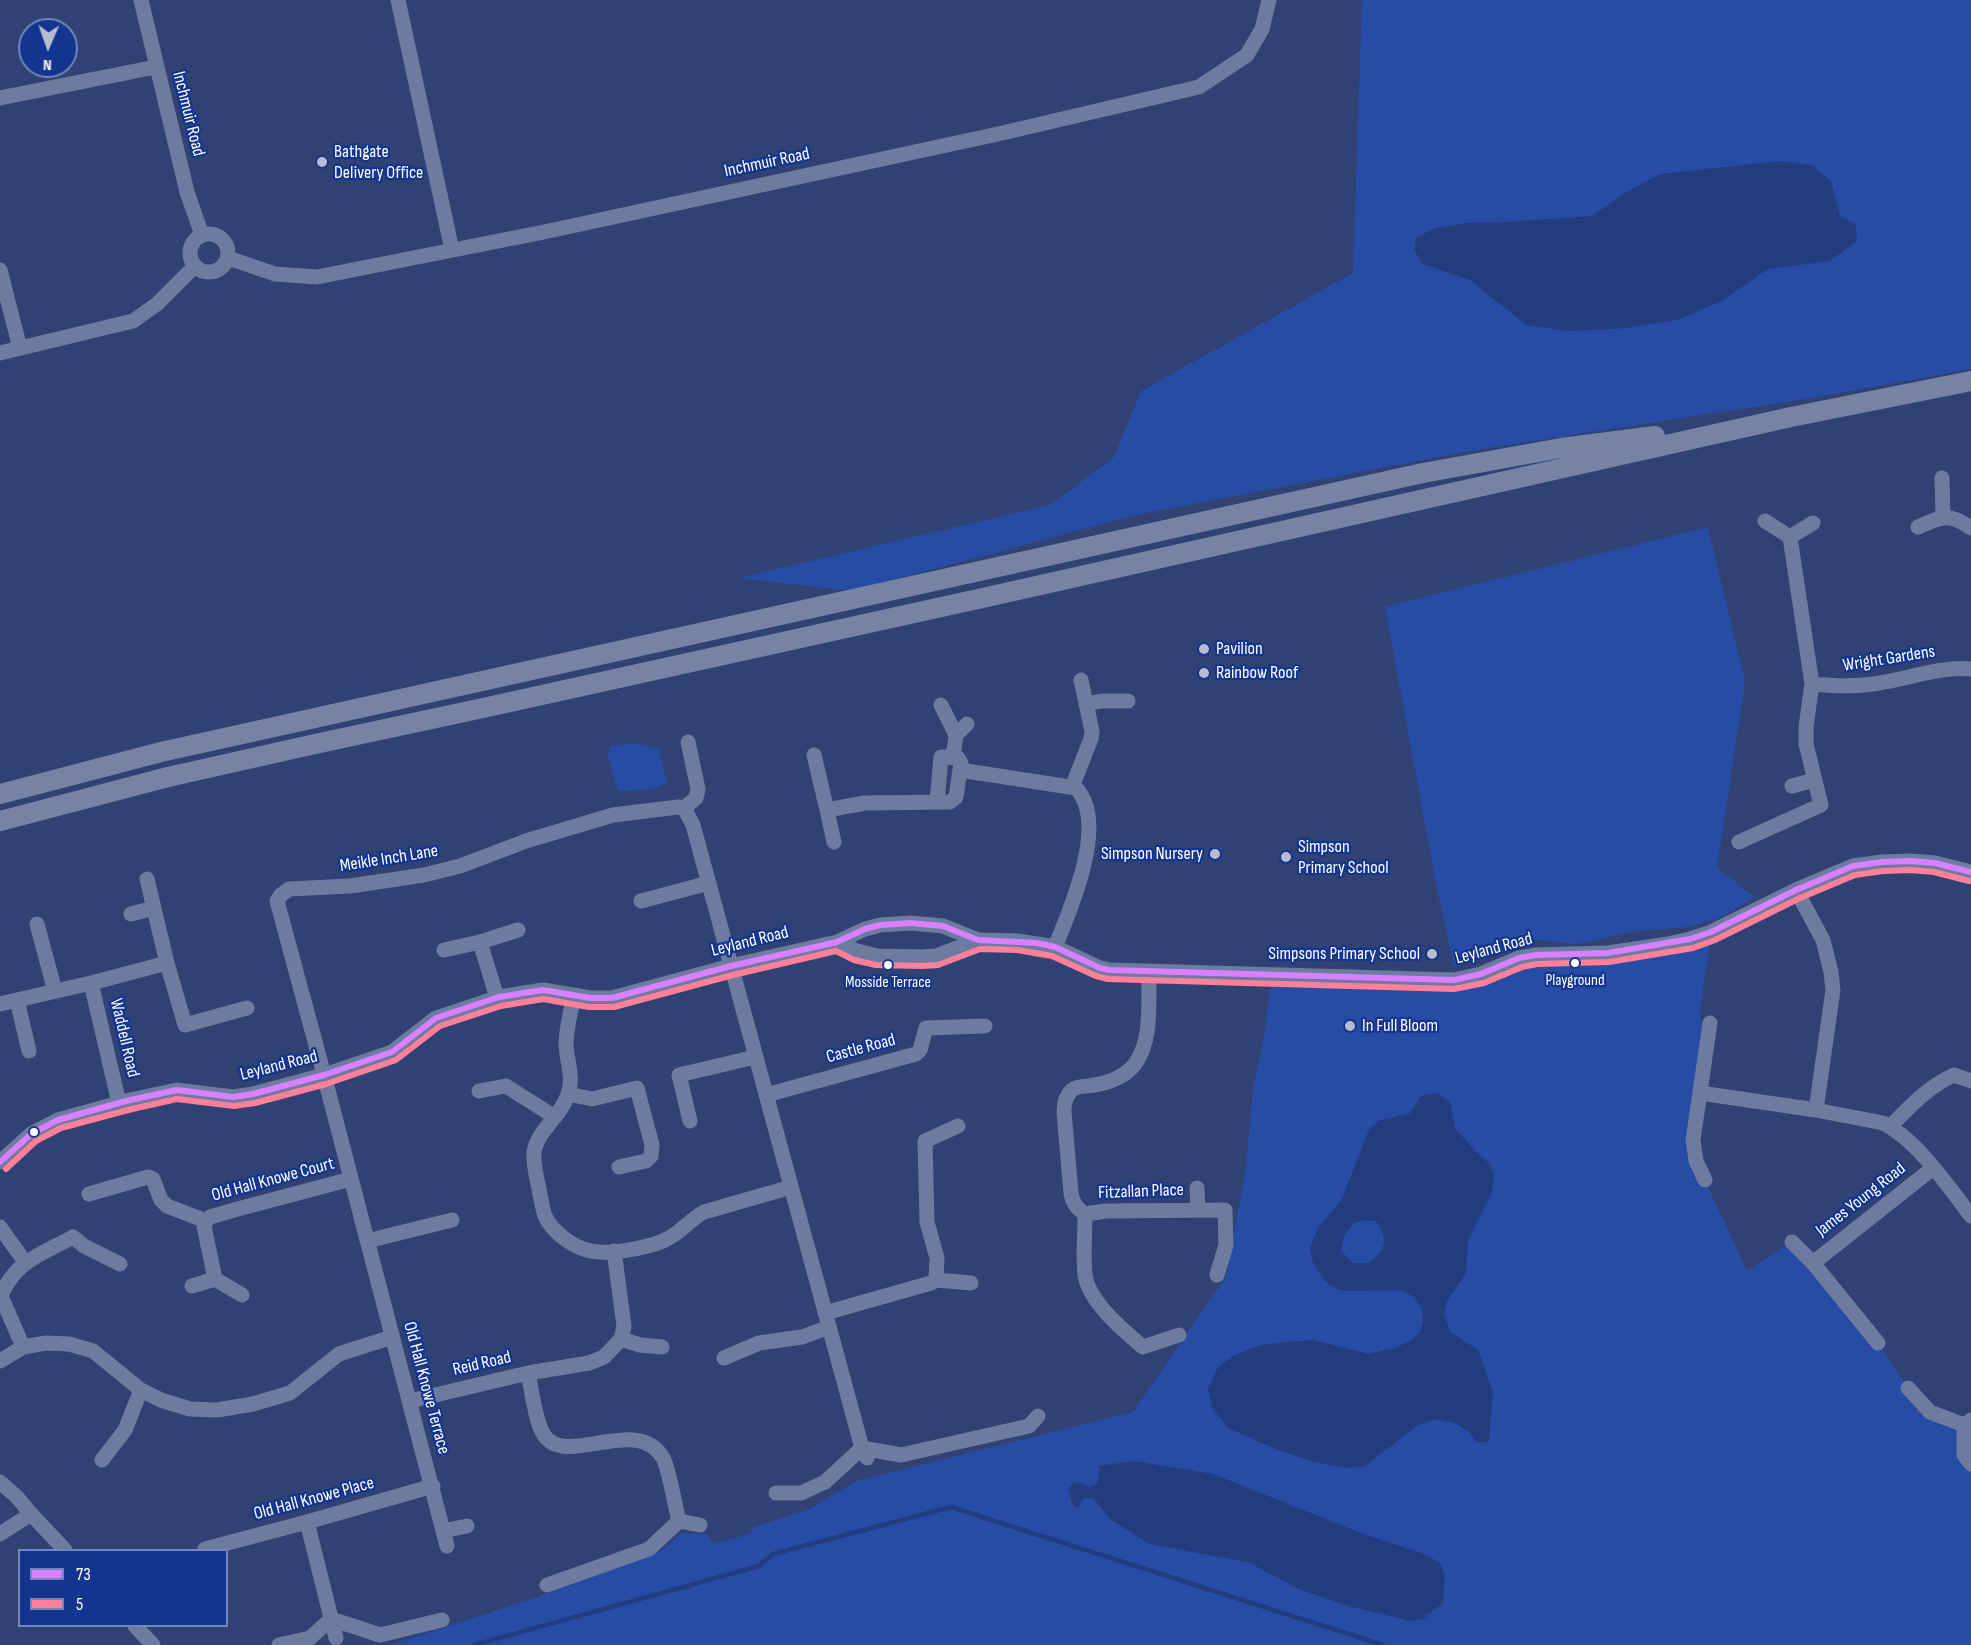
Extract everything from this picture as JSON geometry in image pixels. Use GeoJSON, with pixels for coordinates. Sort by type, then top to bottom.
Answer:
{"type":"FeatureCollection","features":[{"type":"Feature","properties":{"kind":"main road"},"geometry":{"type":"LineString","coordinates":[[0,821],[247,759],[919,612],[1791,417],[1971,381]]}},
{"type":"Feature","properties":{"kind":"main road"},"geometry":{"type":"LineString","coordinates":[[0,794],[161,752],[1423,474],[1561,448],[1791,417]]}},
{"type":"Feature","properties":{"kind":"street","name":"Inchmuir Road"},"geometry":{"type":"LineString","coordinates":[[141,0],[187,192],[202,235]]}},
{"type":"Feature","properties":{"kind":"street"},"geometry":{"type":"LineString","coordinates":[[398,0],[452,250]]}},
{"type":"Feature","properties":{"kind":"street","name":"Inchmuir Road"},"geometry":{"type":"LineString","coordinates":[[228,258],[275,274],[317,277],[998,134],[1199,87],[1246,55],[1262,29],[1269,0]]}},
{"type":"Feature","properties":{"kind":"street"},"geometry":{"type":"LineString","coordinates":[[0,98],[156,67]]}},
{"type":"Feature","properties":{"kind":"street"},"geometry":{"type":"LineString","coordinates":[[214,234],[227,246],[228,258],[217,271],[205,272],[191,261],[192,243],[202,235],[214,234]]}},
{"type":"Feature","properties":{"kind":"street"},"geometry":{"type":"LineString","coordinates":[[0,353],[133,321],[157,304],[195,266]]}},
{"type":"Feature","properties":{"kind":"street"},"geometry":{"type":"LineString","coordinates":[[0,270],[20,348]]}},
{"type":"Feature","properties":{"kind":"street"},"geometry":{"type":"LineString","coordinates":[[1942,478],[1943,517]]}},
{"type":"Feature","properties":{"kind":"street"},"geometry":{"type":"LineString","coordinates":[[1918,528],[1943,517],[1958,520],[1971,528]]}},
{"type":"Feature","properties":{"kind":"street"},"geometry":{"type":"LineString","coordinates":[[1739,842],[1821,805],[1806,744],[1812,684],[1790,537],[1765,521]]}},
{"type":"Feature","properties":{"kind":"street"},"geometry":{"type":"LineString","coordinates":[[1790,537],[1813,523]]}},
{"type":"Feature","properties":{"kind":"street","name":"Wright Gardens"},"geometry":{"type":"LineString","coordinates":[[1812,684],[1842,687],[1875,684],[1955,668],[1971,669]]}},
{"type":"Feature","properties":{"kind":"street"},"geometry":{"type":"LineString","coordinates":[[1072,786],[1091,740],[1092,731],[1081,680]]}},
{"type":"Feature","properties":{"kind":"street"},"geometry":{"type":"LineString","coordinates":[[1086,704],[1102,701],[1128,701]]}},
{"type":"Feature","properties":{"kind":"street"},"geometry":{"type":"LineString","coordinates":[[827,810],[865,803],[950,802],[955,800],[961,729],[941,705]]}},
{"type":"Feature","properties":{"kind":"street"},"geometry":{"type":"LineString","coordinates":[[688,741],[698,789],[696,798],[684,808],[693,825],[864,1453]]}},
{"type":"Feature","properties":{"kind":"street"},"geometry":{"type":"LineString","coordinates":[[814,755],[834,842]]}},
{"type":"Feature","properties":{"kind":"street"},"geometry":{"type":"LineString","coordinates":[[937,802],[940,760],[943,757],[957,764],[1072,786],[1080,792],[1086,805],[1088,833],[1082,874],[1073,904],[1055,947]]}},
{"type":"Feature","properties":{"kind":"street"},"geometry":{"type":"LineString","coordinates":[[1792,786],[1814,780]]}},
{"type":"Feature","properties":{"kind":"street","name":"Meikle Inch Lane"},"geometry":{"type":"LineString","coordinates":[[324,1075],[278,909],[277,902],[281,895],[289,889],[360,885],[424,874],[460,866],[526,841],[613,814],[672,807],[684,808]]}},
{"type":"Feature","properties":{"kind":"street","name":"Leyland Road"},"geometry":{"type":"LineString","coordinates":[[0,1162],[31,1134],[45,1126],[119,1103],[177,1090],[233,1097],[324,1075],[392,1052],[436,1018],[497,998],[543,990],[612,998],[731,966],[837,942],[865,929],[880,926],[911,923],[944,926],[978,940],[1018,941],[1055,947],[1104,969],[1454,980],[1481,974],[1519,958],[1536,955],[1608,953],[1690,939],[1711,932],[1796,890],[1853,866],[1882,861],[1910,861],[1935,863],[1971,872]]}},
{"type":"Feature","properties":{"kind":"street"},"geometry":{"type":"LineString","coordinates":[[147,879],[167,963],[185,1024],[247,1008]]}},
{"type":"Feature","properties":{"kind":"street"},"geometry":{"type":"LineString","coordinates":[[641,901],[709,883]]}},
{"type":"Feature","properties":{"kind":"street"},"geometry":{"type":"LineString","coordinates":[[1796,890],[1823,940],[1833,990],[1816,1110]]}},
{"type":"Feature","properties":{"kind":"street"},"geometry":{"type":"LineString","coordinates":[[132,914],[154,908]]}},
{"type":"Feature","properties":{"kind":"street"},"geometry":{"type":"LineString","coordinates":[[36,924],[55,991]]}},
{"type":"Feature","properties":{"kind":"street"},"geometry":{"type":"LineString","coordinates":[[444,950],[518,930]]}},
{"type":"Feature","properties":{"kind":"street","name":"Leyland Road"},"geometry":{"type":"LineString","coordinates":[[837,942],[857,951],[877,956],[922,957],[936,956],[978,940]]}},
{"type":"Feature","properties":{"kind":"street"},"geometry":{"type":"LineString","coordinates":[[480,942],[497,998]]}},
{"type":"Feature","properties":{"kind":"street","name":"Waddell Road"},"geometry":{"type":"LineString","coordinates":[[0,1004],[167,963]]}},
{"type":"Feature","properties":{"kind":"street","name":"Fitzallan Place"},"geometry":{"type":"LineString","coordinates":[[1149,972],[1147,1028],[1143,1050],[1134,1065],[1109,1082],[1071,1090],[1064,1102],[1072,1199],[1079,1210],[1085,1214],[1106,1211],[1225,1210],[1226,1245],[1217,1275]]}},
{"type":"Feature","properties":{"kind":"street","name":"Waddell Road"},"geometry":{"type":"LineString","coordinates":[[91,983],[119,1103]]}},
{"type":"Feature","properties":{"kind":"street"},"geometry":{"type":"LineString","coordinates":[[574,995],[566,1043],[571,1077],[568,1094],[538,1140],[534,1153],[545,1216],[557,1231],[570,1242],[592,1251],[642,1247],[662,1242],[678,1234],[696,1216],[704,1212],[791,1187]]}},
{"type":"Feature","properties":{"kind":"street"},"geometry":{"type":"LineString","coordinates":[[16,1000],[29,1051]]}},
{"type":"Feature","properties":{"kind":"street"},"geometry":{"type":"LineString","coordinates":[[1705,1180],[1696,1161],[1693,1140],[1710,1023]]}},
{"type":"Feature","properties":{"kind":"street","name":"Castle Road"},"geometry":{"type":"LineString","coordinates":[[766,1095],[916,1054],[920,1050],[926,1028],[985,1026]]}},
{"type":"Feature","properties":{"kind":"street"},"geometry":{"type":"LineString","coordinates":[[690,1121],[679,1075],[755,1057]]}},
{"type":"Feature","properties":{"kind":"street","name":"Old Hall Knowe Terrace"},"geometry":{"type":"LineString","coordinates":[[324,1075],[445,1538],[467,1526]]}},
{"type":"Feature","properties":{"kind":"street"},"geometry":{"type":"LineString","coordinates":[[1890,1127],[1911,1105],[1940,1081],[1954,1075],[1971,1081]]}},
{"type":"Feature","properties":{"kind":"street"},"geometry":{"type":"LineString","coordinates":[[479,1091],[506,1086],[555,1117]]}},
{"type":"Feature","properties":{"kind":"street"},"geometry":{"type":"LineString","coordinates":[[568,1094],[592,1099],[637,1088],[652,1145],[651,1156],[646,1161],[619,1167]]}},
{"type":"Feature","properties":{"kind":"street","name":"James Young Road"},"geometry":{"type":"LineString","coordinates":[[1700,1093],[1816,1110],[1883,1123],[1919,1152],[1971,1216]]}},
{"type":"Feature","properties":{"kind":"street"},"geometry":{"type":"LineString","coordinates":[[936,1280],[937,1258],[927,1222],[925,1141],[958,1126]]}},
{"type":"Feature","properties":{"kind":"street","name":"James Young Road"},"geometry":{"type":"LineString","coordinates":[[1813,1263],[1933,1168]]}},
{"type":"Feature","properties":{"kind":"street","name":"Old Hall Knowe Court"},"geometry":{"type":"LineString","coordinates":[[89,1194],[148,1177],[153,1179],[161,1200],[167,1206],[206,1221]]}},
{"type":"Feature","properties":{"kind":"street","name":"Old Hall Knowe Court"},"geometry":{"type":"LineString","coordinates":[[215,1279],[204,1226],[210,1217],[351,1179]]}},
{"type":"Feature","properties":{"kind":"street","name":"Fitzallan Place"},"geometry":{"type":"LineString","coordinates":[[1197,1188],[1198,1210]]}},
{"type":"Feature","properties":{"kind":"street","name":"Fitzallan Place"},"geometry":{"type":"LineString","coordinates":[[1085,1214],[1085,1273],[1093,1295],[1124,1331],[1143,1347],[1179,1335]]}},
{"type":"Feature","properties":{"kind":"street"},"geometry":{"type":"LineString","coordinates":[[367,1241],[452,1220]]}},
{"type":"Feature","properties":{"kind":"street"},"geometry":{"type":"LineString","coordinates":[[0,1227],[25,1262]]}},
{"type":"Feature","properties":{"kind":"street"},"geometry":{"type":"LineString","coordinates":[[23,1347],[1,1296],[7,1280],[25,1262],[73,1238],[120,1264]]}},
{"type":"Feature","properties":{"kind":"street","name":"James Young Road"},"geometry":{"type":"LineString","coordinates":[[1792,1242],[1813,1263],[1878,1343]]}},
{"type":"Feature","properties":{"kind":"street"},"geometry":{"type":"LineString","coordinates":[[614,1251],[624,1326],[621,1339],[640,1345],[662,1347]]}},
{"type":"Feature","properties":{"kind":"street"},"geometry":{"type":"LineString","coordinates":[[192,1286],[215,1279],[242,1295]]}},
{"type":"Feature","properties":{"kind":"street"},"geometry":{"type":"LineString","coordinates":[[724,1358],[759,1343],[802,1337],[827,1320],[936,1280],[971,1283]]}},
{"type":"Feature","properties":{"kind":"street"},"geometry":{"type":"LineString","coordinates":[[0,1361],[23,1347],[46,1342],[69,1344],[93,1351],[141,1390],[161,1400],[190,1409],[217,1410],[254,1404],[290,1393],[339,1354],[392,1337]]}},
{"type":"Feature","properties":{"kind":"street","name":"Reid Road"},"geometry":{"type":"LineString","coordinates":[[410,1401],[528,1373],[596,1360],[604,1357],[621,1339]]}},
{"type":"Feature","properties":{"kind":"street","name":"Reid Road"},"geometry":{"type":"LineString","coordinates":[[528,1373],[540,1425],[549,1442],[573,1447],[612,1439],[629,1440],[644,1443],[655,1449],[664,1459],[679,1521]]}},
{"type":"Feature","properties":{"kind":"street"},"geometry":{"type":"LineString","coordinates":[[1908,1388],[1930,1412],[1968,1423],[1964,1455],[1971,1464]]}},
{"type":"Feature","properties":{"kind":"street"},"geometry":{"type":"LineString","coordinates":[[102,1460],[125,1430],[141,1390]]}},
{"type":"Feature","properties":{"kind":"street"},"geometry":{"type":"LineString","coordinates":[[776,1493],[801,1493],[825,1482],[864,1453],[901,1455],[1029,1426],[1038,1416]]}},
{"type":"Feature","properties":{"kind":"street"},"geometry":{"type":"LineString","coordinates":[[0,1482],[17,1497],[63,1549]]}},
{"type":"Feature","properties":{"kind":"street","name":"Old Hall Knowe Place"},"geometry":{"type":"LineString","coordinates":[[205,1549],[433,1486]]}},
{"type":"Feature","properties":{"kind":"street"},"geometry":{"type":"LineString","coordinates":[[0,1533],[31,1514]]}},
{"type":"Feature","properties":{"kind":"street"},"geometry":{"type":"LineString","coordinates":[[547,1585],[649,1549],[679,1521],[700,1525]]}},
{"type":"Feature","properties":{"kind":"street"},"geometry":{"type":"LineString","coordinates":[[307,1522],[336,1638]]}},
{"type":"Feature","properties":{"kind":"street"},"geometry":{"type":"LineString","coordinates":[[331,1619],[380,1635],[442,1620]]}},
{"type":"Feature","properties":{"kind":"street"},"geometry":{"type":"LineString","coordinates":[[279,1645],[310,1638],[331,1619]]}},
{"type":"Feature","properties":{"kind":"street"},"geometry":{"type":"LineString","coordinates":[[136,1627],[153,1645]]}},
{"type":"Feature","properties":{"kind":"shaded area"},"geometry":{"type":"Polygon","coordinates":[[[1362,0],[1971,0],[1971,369],[1811,398],[1469,451],[1136,515],[851,591],[739,578],[1050,505],[1114,457],[1141,391],[1353,273],[1362,0]]]}},
{"type":"Feature","properties":{"kind":"shaded area"},"geometry":{"type":"Polygon","coordinates":[[[1779,161],[1812,165],[1831,181],[1840,216],[1856,225],[1857,241],[1830,261],[1768,269],[1722,301],[1677,320],[1628,328],[1570,331],[1526,325],[1470,280],[1423,264],[1414,250],[1416,238],[1435,228],[1465,223],[1592,216],[1621,195],[1660,174],[1779,161]]]}},
{"type":"Feature","properties":{"kind":"shaded area"},"geometry":{"type":"Polygon","coordinates":[[[1708,527],[1745,682],[1717,868],[1755,897],[1721,917],[1689,927],[1638,931],[1577,944],[1528,939],[1454,966],[1437,889],[1385,607],[1708,527]]]}},
{"type":"Feature","properties":{"kind":"shaded area"},"geometry":{"type":"Polygon","coordinates":[[[635,743],[659,749],[667,783],[653,789],[618,791],[608,758],[610,746],[635,743]]]}},
{"type":"Feature","properties":{"kind":"shaded area"},"geometry":{"type":"Polygon","coordinates":[[[1711,932],[1699,1020],[1710,1023],[1696,1161],[1747,1271],[1792,1242],[1878,1343],[1908,1388],[1930,1412],[1964,1425],[1971,1464],[1971,1645],[390,1645],[532,1599],[661,1551],[681,1534],[707,1534],[713,1544],[753,1533],[751,1528],[811,1509],[854,1482],[1133,1412],[1226,1277],[1246,1168],[1253,1089],[1264,1035],[1272,976],[1434,980],[1519,958],[1711,932]],[[1450,1102],[1409,1115],[1380,1120],[1369,1130],[1341,1201],[1318,1228],[1310,1248],[1313,1263],[1323,1279],[1332,1287],[1344,1291],[1402,1290],[1414,1297],[1422,1308],[1423,1322],[1420,1332],[1412,1340],[1393,1349],[1368,1354],[1312,1340],[1260,1345],[1228,1428],[1278,1450],[1314,1462],[1395,1442],[1418,1425],[1436,1419],[1455,1423],[1468,1431],[1478,1443],[1488,1441],[1493,1393],[1478,1350],[1450,1332],[1444,1313],[1447,1301],[1466,1273],[1468,1240],[1492,1192],[1489,1164],[1455,1129],[1450,1102]],[[1100,1466],[1098,1483],[1089,1488],[1084,1484],[1077,1509],[1083,1499],[1093,1497],[1110,1519],[1150,1544],[1248,1562],[1299,1589],[1345,1605],[1411,1621],[1427,1555],[1366,1535],[1100,1466]]]}},
{"type":"Feature","properties":{"kind":"shaded area"},"geometry":{"type":"Polygon","coordinates":[[[1438,1093],[1450,1102],[1455,1129],[1490,1164],[1494,1174],[1492,1192],[1468,1240],[1466,1273],[1447,1301],[1444,1313],[1450,1332],[1478,1350],[1493,1394],[1489,1441],[1478,1443],[1468,1431],[1455,1423],[1436,1419],[1418,1425],[1365,1466],[1349,1468],[1314,1462],[1278,1450],[1228,1428],[1212,1408],[1208,1389],[1217,1369],[1232,1356],[1260,1345],[1312,1340],[1368,1354],[1393,1349],[1412,1340],[1420,1333],[1423,1322],[1422,1308],[1414,1297],[1402,1290],[1344,1291],[1332,1287],[1323,1279],[1313,1263],[1310,1248],[1318,1228],[1341,1201],[1369,1130],[1380,1120],[1409,1114],[1421,1096],[1438,1093]],[[1365,1220],[1354,1223],[1344,1236],[1341,1251],[1353,1263],[1370,1263],[1380,1253],[1384,1239],[1376,1221],[1365,1220]]]}},
{"type":"Feature","properties":{"kind":"shaded area"},"geometry":{"type":"Polygon","coordinates":[[[1365,1220],[1377,1221],[1383,1234],[1384,1244],[1380,1253],[1370,1263],[1353,1263],[1341,1251],[1344,1236],[1354,1223],[1365,1220]]]}},
{"type":"Feature","properties":{"kind":"shaded area"},"geometry":{"type":"Polygon","coordinates":[[[1134,1461],[1213,1474],[1366,1535],[1427,1555],[1441,1564],[1445,1579],[1443,1603],[1423,1619],[1411,1621],[1345,1605],[1299,1589],[1248,1562],[1150,1544],[1110,1519],[1093,1497],[1083,1499],[1077,1509],[1072,1503],[1068,1488],[1074,1482],[1084,1484],[1089,1488],[1098,1483],[1099,1466],[1134,1461]]]}},
{"type":"Feature","properties":{"kind":"waterway"},"geometry":{"type":"LineString","coordinates":[[474,1645],[759,1566],[773,1554],[951,1507],[1383,1645]]}},
{"type":"Feature","properties":{"kind":"transit line","name":"73"},"geometry":{"type":"LineString","coordinates":[[0,1162],[31,1134],[58,1120],[177,1090],[233,1097],[324,1075],[392,1052],[436,1018],[499,997],[543,990],[590,998],[612,998],[731,966],[837,942],[880,925],[911,923],[943,926],[978,940],[1037,943],[1055,947],[1109,970],[1454,980],[1481,974],[1519,958],[1536,955],[1608,953],[1690,939],[1711,932],[1796,890],[1853,866],[1910,861],[1935,863],[1971,872]]}},
{"type":"Feature","properties":{"kind":"transit line","name":"5"},"geometry":{"type":"LineString","coordinates":[[6,1169],[36,1141],[61,1128],[177,1099],[234,1106],[255,1103],[326,1084],[396,1060],[440,1026],[501,1006],[543,999],[589,1007],[614,1007],[733,975],[836,951],[854,960],[876,965],[922,966],[938,965],[980,949],[1017,950],[1052,956],[1108,979],[1454,989],[1484,983],[1522,967],[1537,964],[1609,962],[1693,948],[1855,875],[1910,870],[1934,872],[1969,881]]}},
{"type":"Feature","properties":{"kind":"place","name":"Bathgate Delivery Office"},"geometry":{"type":"Point","coordinates":[322,162]}},
{"type":"Feature","properties":{"kind":"place","name":"Pavilion"},"geometry":{"type":"Point","coordinates":[1204,649]}},
{"type":"Feature","properties":{"kind":"place","name":"Rainbow Roof"},"geometry":{"type":"Point","coordinates":[1204,673]}},
{"type":"Feature","properties":{"kind":"place","name":"Simpson Nursery"},"geometry":{"type":"Point","coordinates":[1215,854]}},
{"type":"Feature","properties":{"kind":"place","name":"Simpson Primary School"},"geometry":{"type":"Point","coordinates":[1286,857]}},
{"type":"Feature","properties":{"kind":"place","name":"Simpsons Primary School"},"geometry":{"type":"Point","coordinates":[1432,954]}},
{"type":"Feature","properties":{"kind":"place","name":"Playground"},"geometry":{"type":"Point","coordinates":[1575,963]}},
{"type":"Feature","properties":{"kind":"place","name":"Mosside Terrace"},"geometry":{"type":"Point","coordinates":[888,965]}},
{"type":"Feature","properties":{"kind":"place","name":"In Full Bloom"},"geometry":{"type":"Point","coordinates":[1350,1026]}}]}
